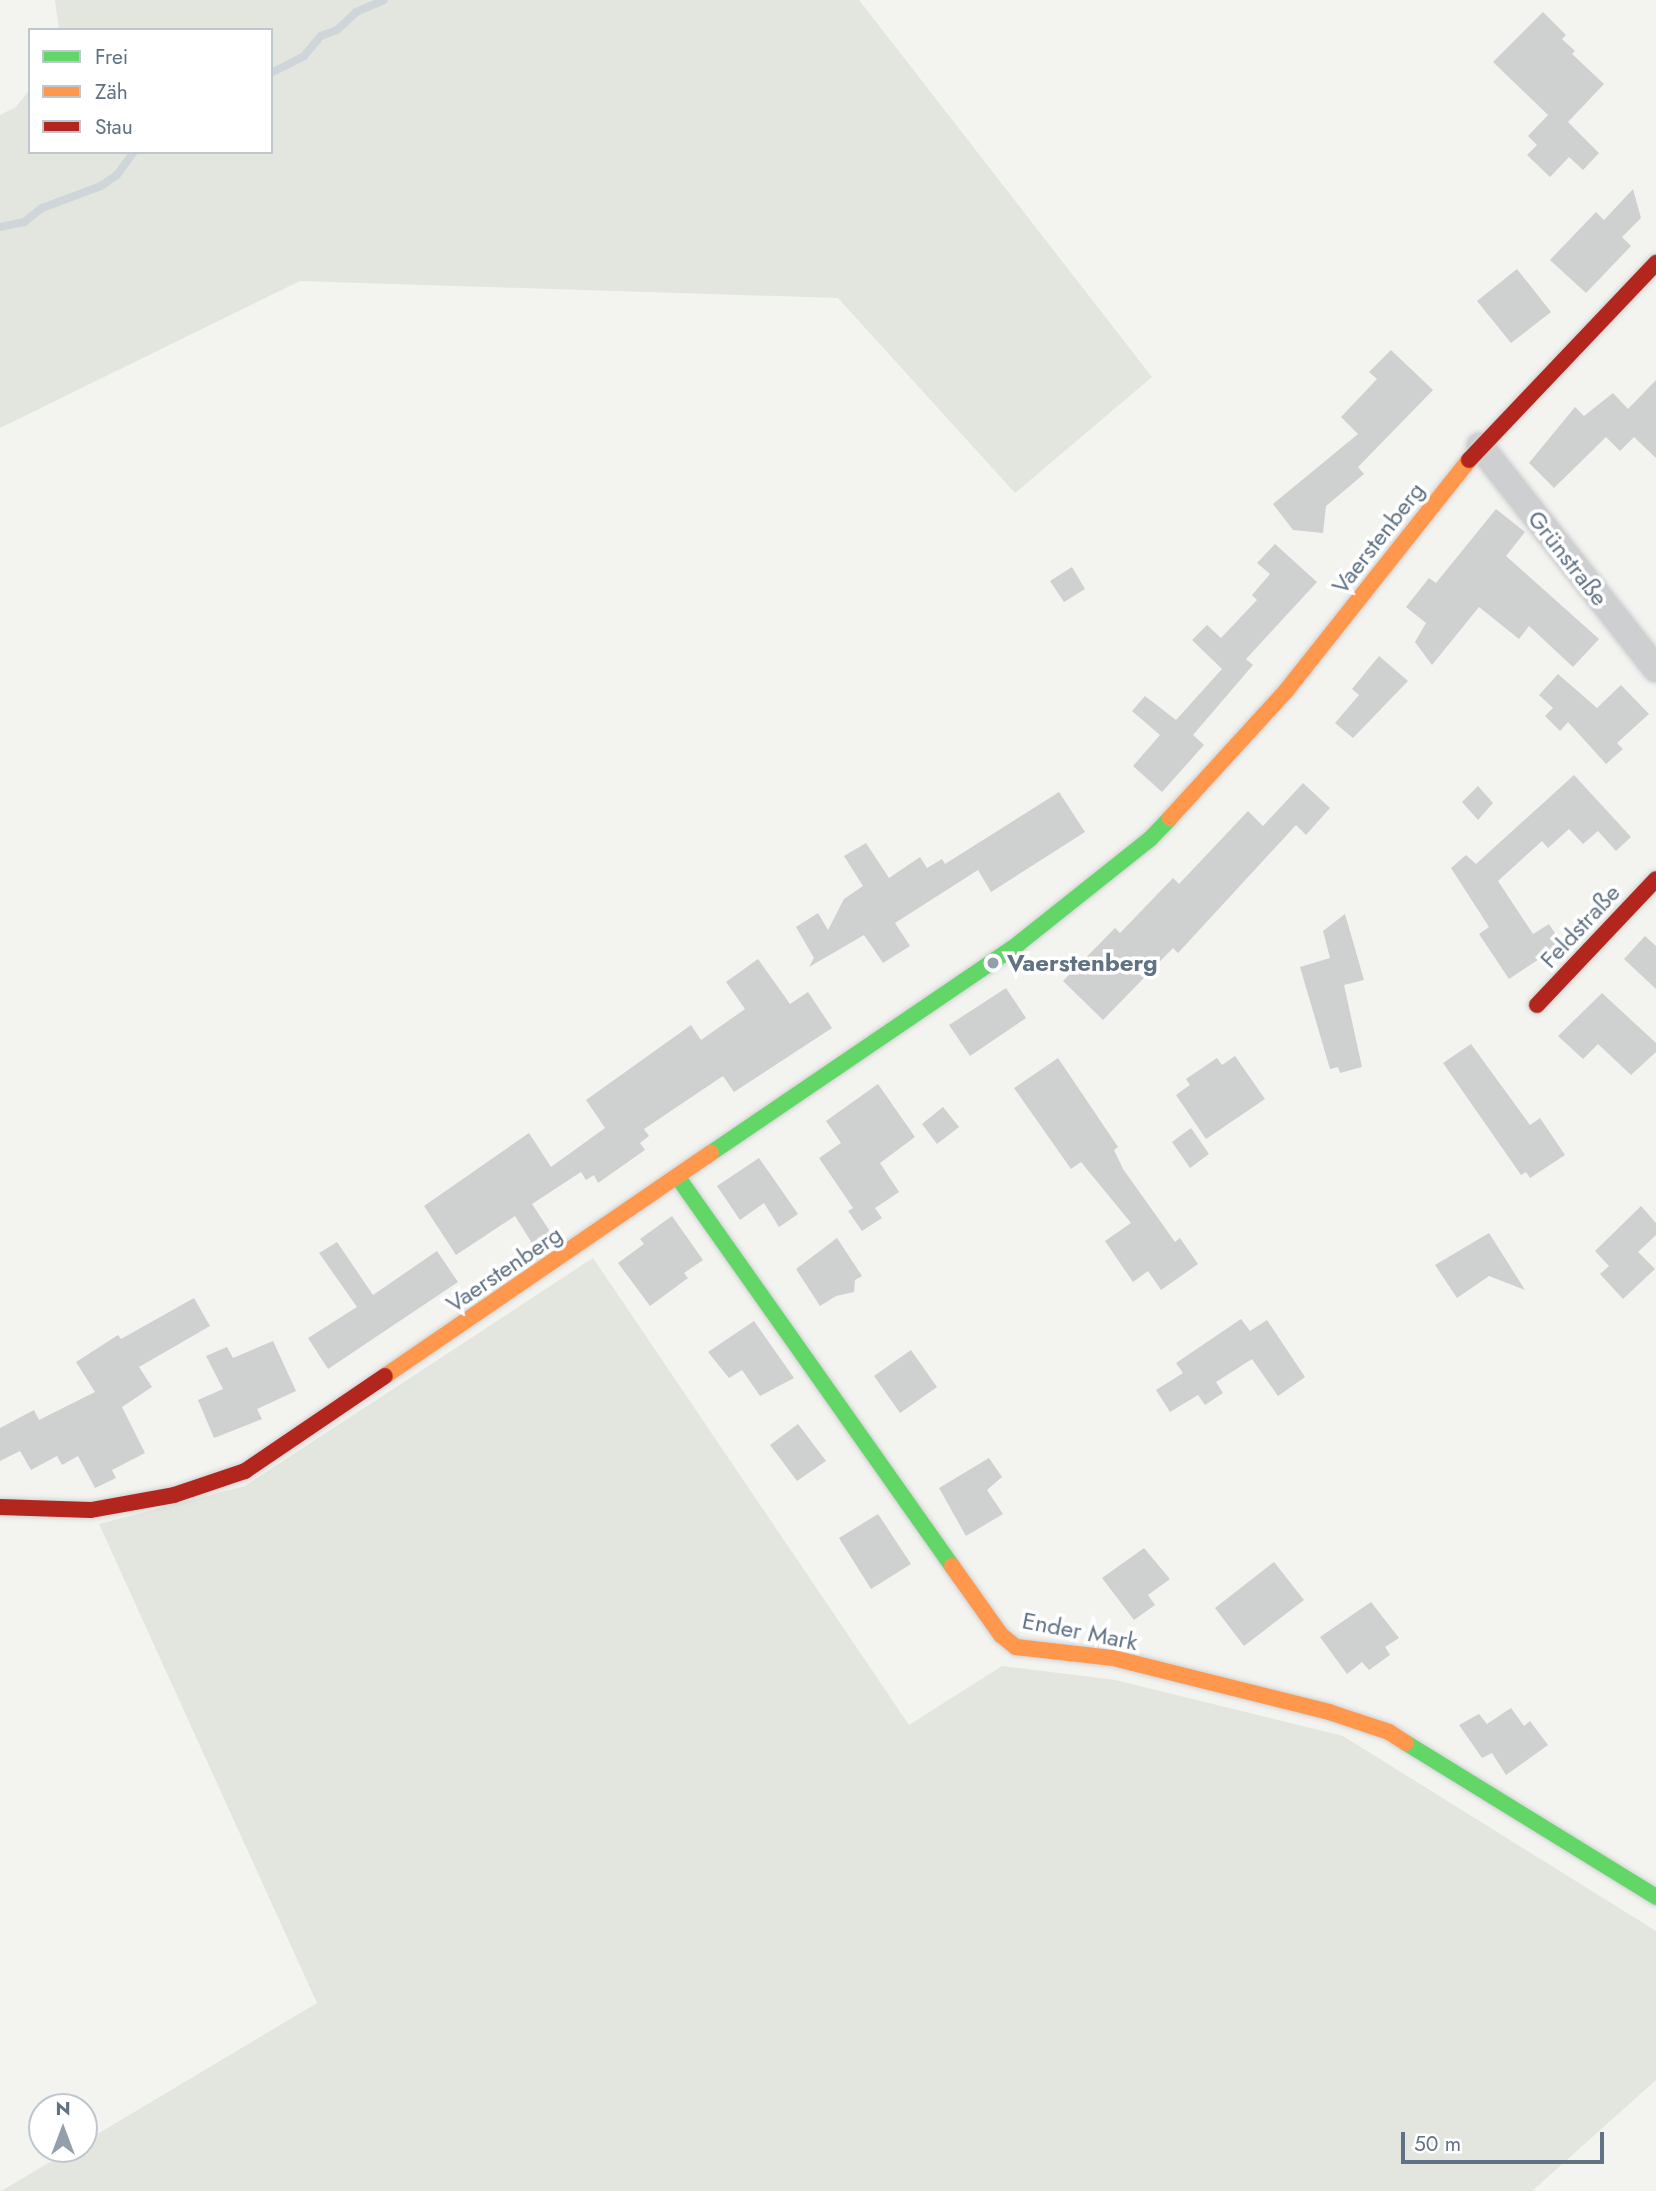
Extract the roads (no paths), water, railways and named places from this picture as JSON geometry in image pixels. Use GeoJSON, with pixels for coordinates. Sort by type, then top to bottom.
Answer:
{"type":"FeatureCollection","features":[{"type":"Feature","properties":{"kind":"street","name":"Vaerstenberg"},"geometry":{"type":"LineString","coordinates":[[0,1507],[91,1510],[174,1495],[245,1471],[679,1179],[993,963],[1150,839],[1286,691],[1480,446],[1656,263]]}},
{"type":"Feature","properties":{"kind":"street","name":"Grünstraße"},"geometry":{"type":"LineString","coordinates":[[1480,446],[1656,669]]}},
{"type":"Feature","properties":{"kind":"street","name":"Feldstraße"},"geometry":{"type":"LineString","coordinates":[[1537,1005],[1656,879]]}},
{"type":"Feature","properties":{"kind":"street","name":"Ender Mark"},"geometry":{"type":"LineString","coordinates":[[679,1179],[1001,1635],[1016,1647],[1113,1658],[1329,1712],[1389,1732],[1656,1897]]}},
{"type":"Feature","properties":{"kind":"waterway"},"geometry":{"type":"LineString","coordinates":[[273,72],[304,56],[321,36],[337,30],[356,12],[384,0]]}},
{"type":"Feature","properties":{"kind":"waterway"},"geometry":{"type":"LineString","coordinates":[[0,227],[24,222],[42,208],[101,186],[117,175],[133,154]]}},
{"type":"Feature","properties":{"kind":"place","name":"Vaerstenberg"},"geometry":{"type":"Point","coordinates":[993,963]}}]}
